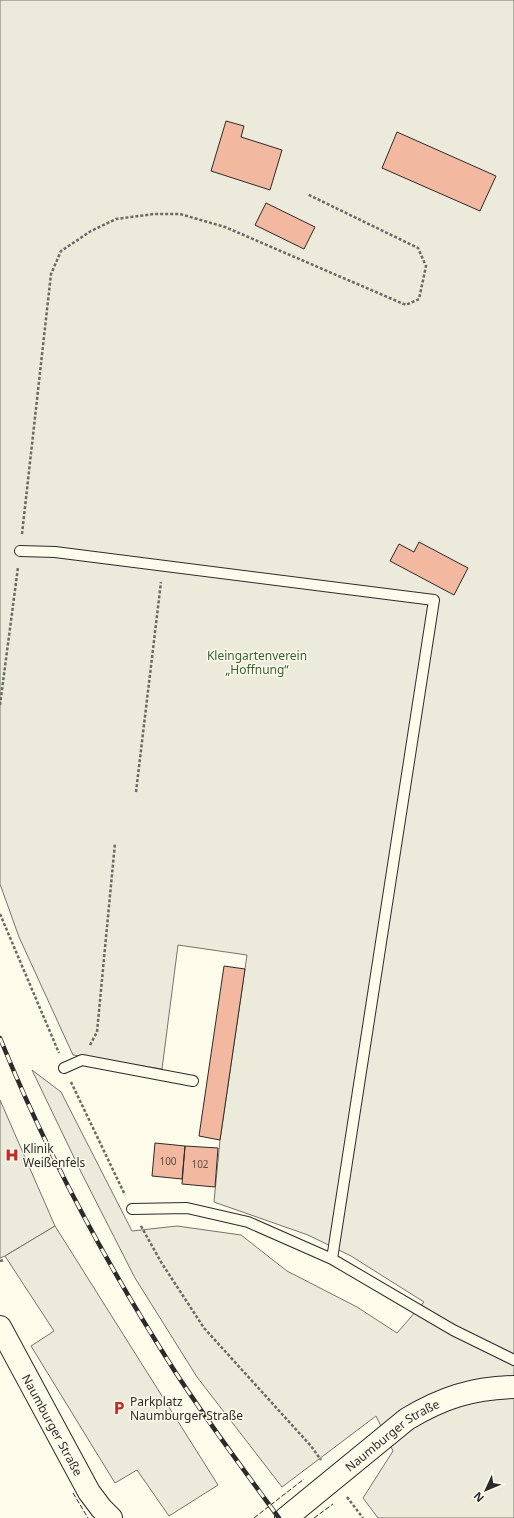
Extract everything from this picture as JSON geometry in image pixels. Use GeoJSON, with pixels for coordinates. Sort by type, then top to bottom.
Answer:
{"type":"FeatureCollection","features":[{"type":"Feature","properties":{"kind":"main road","name":"Naumburger Straße"},"geometry":{"type":"LineString","coordinates":[[0,1327],[90,1492],[101,1508],[111,1518]]}},
{"type":"Feature","properties":{"kind":"main road","name":"Naumburger Straße"},"geometry":{"type":"LineString","coordinates":[[286,1518],[407,1419],[426,1408],[447,1398],[469,1392],[492,1388],[514,1387]]}},
{"type":"Feature","properties":{"kind":"lane"},"geometry":{"type":"LineString","coordinates":[[20,551],[55,552],[434,600],[332,1259]]}},
{"type":"Feature","properties":{"kind":"lane"},"geometry":{"type":"LineString","coordinates":[[64,1068],[82,1060],[193,1081]]}},
{"type":"Feature","properties":{"kind":"lane"},"geometry":{"type":"LineString","coordinates":[[132,1209],[187,1208],[248,1222],[332,1259],[453,1330],[514,1360]]}},
{"type":"Feature","properties":{"kind":"path"},"geometry":{"type":"LineString","coordinates":[[0,705],[20,551],[51,274],[61,251],[91,231],[116,219],[154,214],[180,214],[225,227],[406,305],[419,298],[426,266],[418,248],[307,194]]}},
{"type":"Feature","properties":{"kind":"path"},"geometry":{"type":"LineString","coordinates":[[136,792],[163,566]]}},
{"type":"Feature","properties":{"kind":"path"},"geometry":{"type":"LineString","coordinates":[[82,1060],[97,1032],[115,842]]}},
{"type":"Feature","properties":{"kind":"path"},"geometry":{"type":"LineString","coordinates":[[0,1261],[4,1260]]}},
{"type":"Feature","properties":{"kind":"green space","name":"Kleingartenverein „Hoffnung“"},"geometry":{"type":"Polygon","coordinates":[[[0,0],[514,0],[514,1518],[378,1518],[363,1498],[393,1451],[376,1416],[282,1487],[197,1377],[135,1278],[82,1174],[32,1070],[61,1092],[132,1231],[177,1226],[241,1235],[287,1271],[357,1307],[397,1333],[424,1302],[351,1256],[308,1235],[214,1202],[220,1140],[247,955],[178,945],[162,1069],[73,1055],[19,937],[0,884],[0,0]]]}},
{"type":"Feature","properties":{"kind":"green space","name":"Klinik Weißenfels"},"geometry":{"type":"Polygon","coordinates":[[[0,1100],[55,1226],[0,1258],[0,1100]]]}},
{"type":"Feature","properties":{"kind":"shaded area","name":"Parkplatz Naumburger Straße"},"geometry":{"type":"Polygon","coordinates":[[[55,1226],[218,1485],[169,1516],[137,1470],[115,1483],[31,1346],[54,1331],[5,1256],[55,1226]]]}},
{"type":"Feature","properties":{"kind":"building"},"geometry":{"type":"Polygon","coordinates":[[[226,121],[244,126],[241,137],[282,150],[270,190],[211,171],[226,121]]]}},
{"type":"Feature","properties":{"kind":"building"},"geometry":{"type":"Polygon","coordinates":[[[397,132],[496,176],[480,211],[382,168],[397,132]]]}},
{"type":"Feature","properties":{"kind":"building"},"geometry":{"type":"Polygon","coordinates":[[[266,203],[315,227],[304,249],[255,225],[266,203]]]}},
{"type":"Feature","properties":{"kind":"building"},"geometry":{"type":"Polygon","coordinates":[[[419,542],[468,568],[454,595],[390,561],[399,544],[414,552],[419,542]]]}},
{"type":"Feature","properties":{"kind":"building"},"geometry":{"type":"Polygon","coordinates":[[[224,966],[245,969],[220,1140],[199,1136],[224,966]]]}},
{"type":"Feature","properties":{"kind":"building"},"geometry":{"type":"Polygon","coordinates":[[[155,1143],[185,1146],[182,1179],[152,1176],[155,1143]]]}},
{"type":"Feature","properties":{"kind":"building"},"geometry":{"type":"Polygon","coordinates":[[[185,1146],[218,1148],[215,1187],[182,1184],[185,1146]]]}},
{"type":"Feature","properties":{"kind":"railway"},"geometry":{"type":"LineString","coordinates":[[0,1038],[18,1081],[58,1166],[125,1290],[174,1370],[225,1445],[279,1518]]}},
{"type":"Feature","properties":{"kind":"fence"},"geometry":{"type":"LineString","coordinates":[[254,1518],[304,1479]]}},
{"type":"Feature","properties":{"kind":"fence"},"geometry":{"type":"LineString","coordinates":[[73,1493],[88,1518]]}},
{"type":"Feature","properties":{"kind":"fence"},"geometry":{"type":"LineString","coordinates":[[314,1518],[333,1504]]}},
{"type":"Feature","properties":{"kind":"place","name":"Klinik Weißenfels"},"geometry":{"type":"Point","coordinates":[12,1155]}},
{"type":"Feature","properties":{"kind":"place","name":"Parkplatz Naumburger Straße"},"geometry":{"type":"Point","coordinates":[119,1408]}}]}
